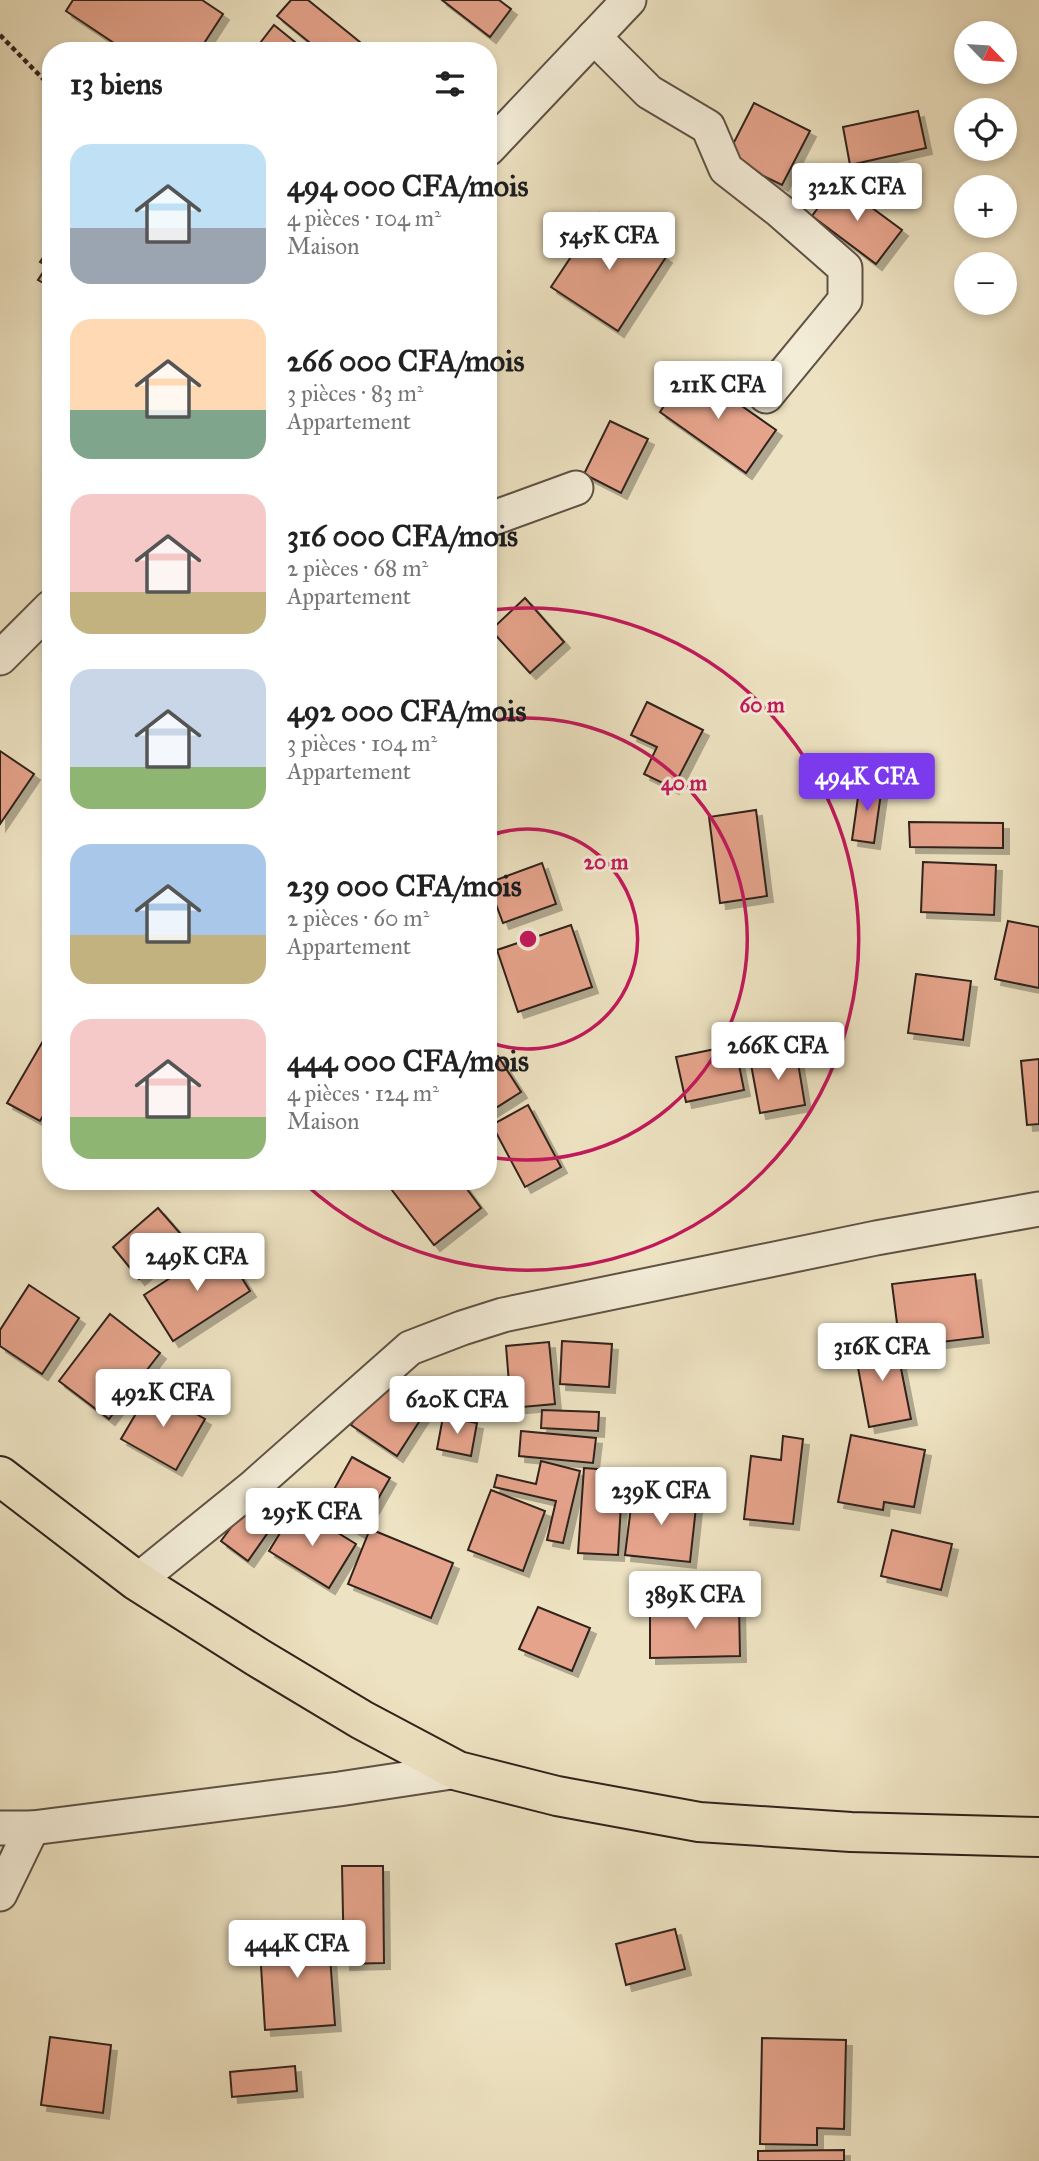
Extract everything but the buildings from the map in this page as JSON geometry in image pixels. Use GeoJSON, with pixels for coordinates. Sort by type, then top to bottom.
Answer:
{"type":"FeatureCollection","features":[{"type":"Feature","properties":{"kind":"highway"},"geometry":{"type":"LineString","coordinates":[[0,1476],[137,1581],[362,1720],[458,1771],[557,1796],[699,1822],[850,1832],[1039,1837]]}},
{"type":"Feature","properties":{"kind":"street"},"geometry":{"type":"LineString","coordinates":[[497,139],[629,0]]}},
{"type":"Feature","properties":{"kind":"street"},"geometry":{"type":"LineString","coordinates":[[594,37],[649,92],[708,127],[726,169],[780,211],[845,268],[845,300],[766,396]]}},
{"type":"Feature","properties":{"kind":"street"},"geometry":{"type":"LineString","coordinates":[[497,517],[576,488]]}},
{"type":"Feature","properties":{"kind":"street"},"geometry":{"type":"LineString","coordinates":[[0,658],[42,616]]}},
{"type":"Feature","properties":{"kind":"street"},"geometry":{"type":"LineString","coordinates":[[137,1581],[253,1487],[411,1348],[503,1315],[876,1238],[1039,1209]]}},
{"type":"Feature","properties":{"kind":"street"},"geometry":{"type":"LineString","coordinates":[[0,1894],[16,1828],[339,1789],[458,1771]]}},
{"type":"Feature","properties":{"kind":"path"},"geometry":{"type":"LineString","coordinates":[[0,35],[42,78]]}}]}
